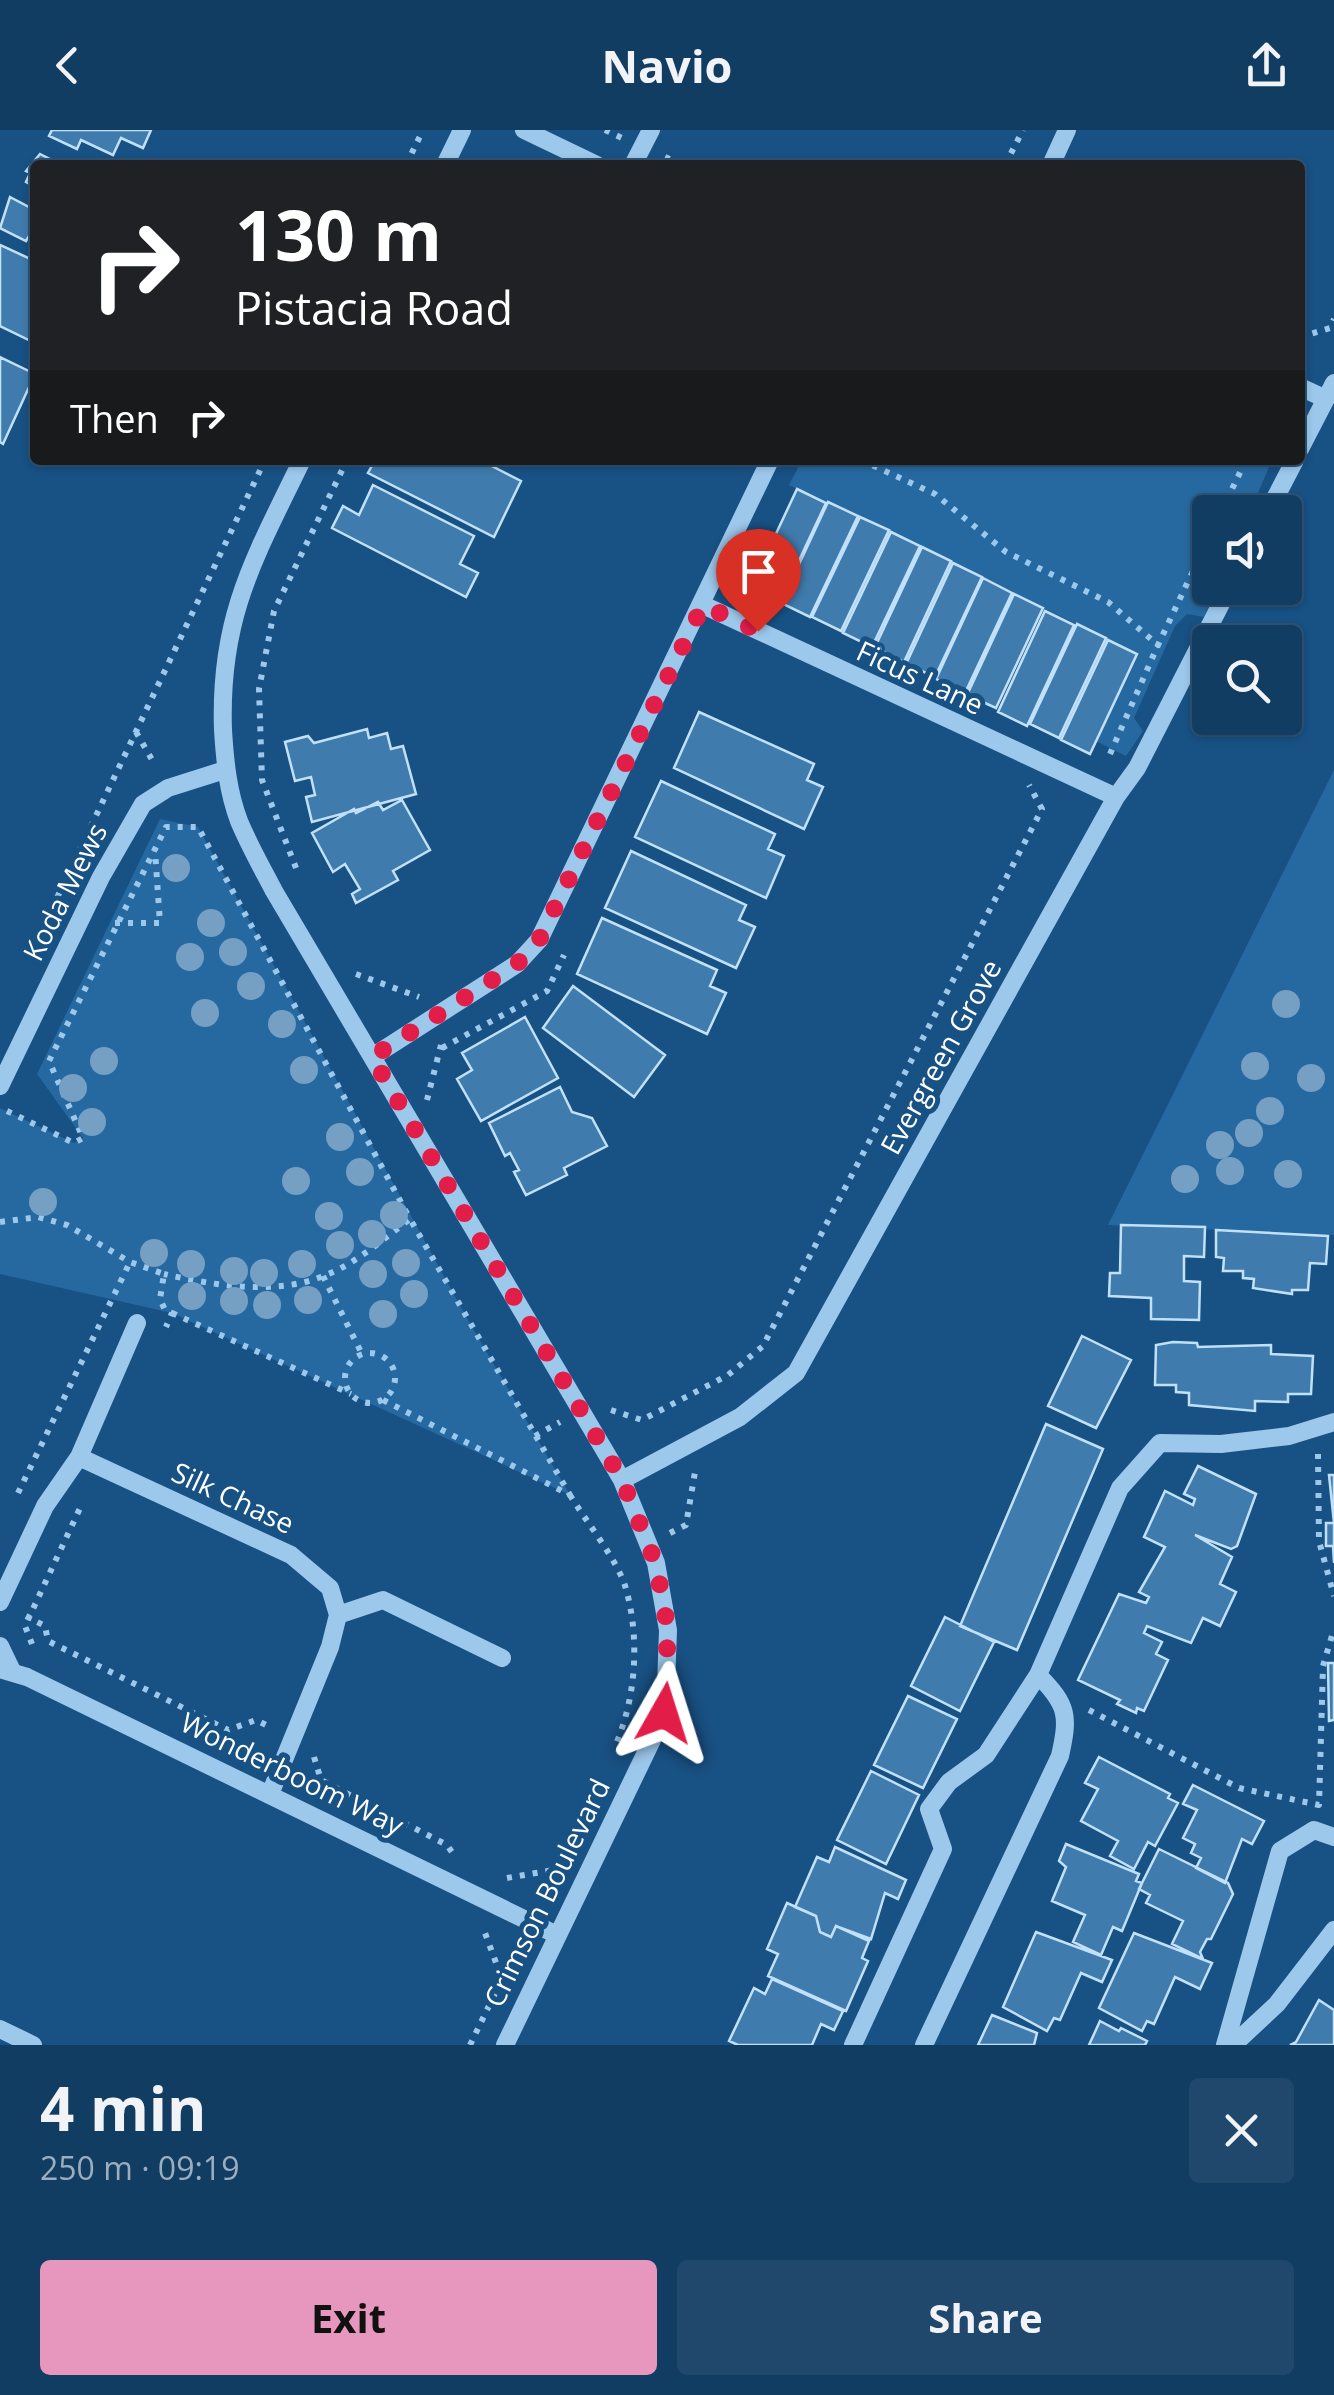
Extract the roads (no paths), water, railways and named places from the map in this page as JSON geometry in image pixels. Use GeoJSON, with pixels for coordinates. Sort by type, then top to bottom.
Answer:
{"type":"FeatureCollection","features":[{"type":"Feature","properties":{"kind":"street"},"geometry":{"type":"LineString","coordinates":[[447,160],[462,130]]}},
{"type":"Feature","properties":{"kind":"street"},"geometry":{"type":"LineString","coordinates":[[524,130],[587,160]]}},
{"type":"Feature","properties":{"kind":"street"},"geometry":{"type":"LineString","coordinates":[[636,160],[651,130]]}},
{"type":"Feature","properties":{"kind":"street"},"geometry":{"type":"LineString","coordinates":[[1053,160],[1066,130]]}},
{"type":"Feature","properties":{"kind":"street"},"geometry":{"type":"LineString","coordinates":[[1305,387],[1330,391],[1305,440]]}},
{"type":"Feature","properties":{"kind":"street","name":"Crimson Boulevard"},"geometry":{"type":"LineString","coordinates":[[300,465],[240,590],[227,633],[222,668],[225,770],[239,821],[274,891],[622,1480],[648,1543],[668,1630],[664,1713],[505,2045]]}},
{"type":"Feature","properties":{"kind":"street"},"geometry":{"type":"LineString","coordinates":[[372,1057],[517,964],[539,940],[768,465]]}},
{"type":"Feature","properties":{"kind":"street"},"geometry":{"type":"LineString","coordinates":[[1276,495],[1292,465]]}},
{"type":"Feature","properties":{"kind":"street","name":"Ficus Lane"},"geometry":{"type":"LineString","coordinates":[[703,605],[1040,766],[1116,798]]}},
{"type":"Feature","properties":{"kind":"street","name":"Evergreen Grove"},"geometry":{"type":"LineString","coordinates":[[622,1480],[740,1417],[796,1373],[1116,798],[1137,768],[1221,605]]}},
{"type":"Feature","properties":{"kind":"street","name":"Koda Mews"},"geometry":{"type":"LineString","coordinates":[[0,1086],[123,834],[144,804],[168,788],[225,770]]}},
{"type":"Feature","properties":{"kind":"street"},"geometry":{"type":"LineString","coordinates":[[7,1606],[45,1506],[79,1457],[137,1323]]}},
{"type":"Feature","properties":{"kind":"street"},"geometry":{"type":"LineString","coordinates":[[852,2045],[943,1849],[929,1810],[949,1782],[986,1755],[1038,1675],[1120,1488],[1160,1442],[1222,1444],[1289,1436],[1326,1424]]}},
{"type":"Feature","properties":{"kind":"street","name":"Silk Chase"},"geometry":{"type":"LineString","coordinates":[[79,1457],[291,1555],[330,1588],[338,1615]]}},
{"type":"Feature","properties":{"kind":"street"},"geometry":{"type":"LineString","coordinates":[[270,1794],[289,1741],[320,1675],[338,1615],[383,1600],[502,1658]]}},
{"type":"Feature","properties":{"kind":"street"},"geometry":{"type":"LineString","coordinates":[[0,1646],[5,1669]]}},
{"type":"Feature","properties":{"kind":"street","name":"Wonderboom Way"},"geometry":{"type":"LineString","coordinates":[[5,1669],[557,1935]]}},
{"type":"Feature","properties":{"kind":"street"},"geometry":{"type":"LineString","coordinates":[[924,2045],[1060,1756],[1068,1720],[1056,1692],[1038,1675]]}},
{"type":"Feature","properties":{"kind":"street"},"geometry":{"type":"LineString","coordinates":[[1225,2045],[1280,1850],[1314,1830],[1334,1837]]}},
{"type":"Feature","properties":{"kind":"street"},"geometry":{"type":"LineString","coordinates":[[1233,2045],[1277,2004],[1334,1930]]}},
{"type":"Feature","properties":{"kind":"street"},"geometry":{"type":"LineString","coordinates":[[0,2029],[33,2045]]}}]}
